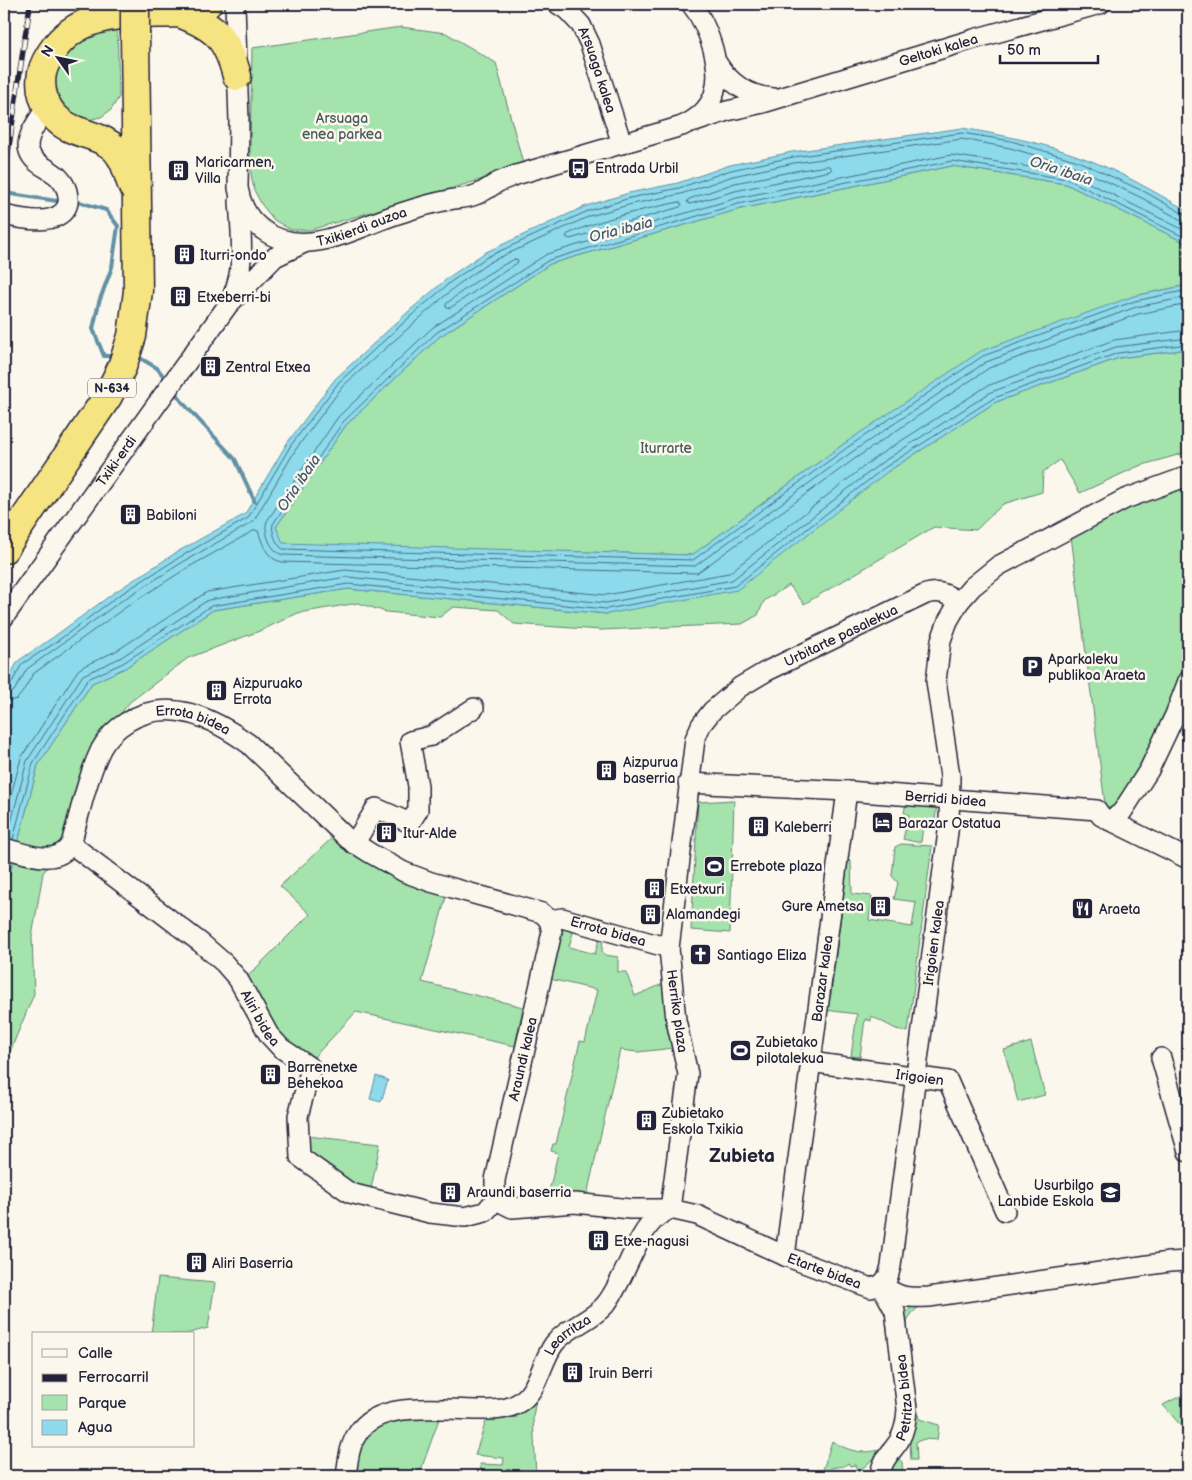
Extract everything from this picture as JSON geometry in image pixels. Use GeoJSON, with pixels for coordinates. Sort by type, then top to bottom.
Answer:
{"type":"FeatureCollection","features":[{"type":"Feature","properties":{"kind":"highway","name":"N-634"},"geometry":{"type":"LineString","coordinates":[[4,549],[100,409],[122,367],[132,336],[137,305],[135,4]]}},
{"type":"Feature","properties":{"kind":"highway"},"geometry":{"type":"LineString","coordinates":[[137,197],[121,155],[102,139],[79,132],[63,124],[57,120],[48,107],[44,98],[41,80],[46,62],[58,44],[76,28],[87,22],[111,16],[179,13],[207,4]]}},
{"type":"Feature","properties":{"kind":"highway"},"geometry":{"type":"LineString","coordinates":[[179,13],[205,24],[220,36],[230,54],[237,76]]}},
{"type":"Feature","properties":{"kind":"highway"},"geometry":{"type":"LineString","coordinates":[[87,133],[102,129],[121,115],[128,101],[136,74]]}},
{"type":"Feature","properties":{"kind":"street","name":"Txikierdi auzoa"},"geometry":{"type":"LineString","coordinates":[[235,4],[238,188],[244,209],[258,227],[276,237],[295,242],[315,242],[333,238],[408,210],[451,199],[473,196],[496,183],[516,175],[727,111],[778,98]]}},
{"type":"Feature","properties":{"kind":"street","name":"Arsuaga kalea"},"geometry":{"type":"LineString","coordinates":[[558,4],[567,10],[581,25],[590,44],[622,144]]}},
{"type":"Feature","properties":{"kind":"street","name":"Txikierdi auzoa"},"geometry":{"type":"LineString","coordinates":[[682,126],[699,116],[711,101],[717,83],[716,63],[708,31],[699,13],[691,4]]}},
{"type":"Feature","properties":{"kind":"street","name":"Geltoki kalea"},"geometry":{"type":"LineString","coordinates":[[778,98],[974,39],[1100,4]]}},
{"type":"Feature","properties":{"kind":"street","name":"Txikierdi auzoa"},"geometry":{"type":"LineString","coordinates":[[716,63],[722,72],[738,87],[753,94],[778,98]]}},
{"type":"Feature","properties":{"kind":"street"},"geometry":{"type":"LineString","coordinates":[[4,215],[42,220],[59,216],[67,207],[68,197],[65,185],[59,176],[34,160],[28,150],[29,137],[48,107]]}},
{"type":"Feature","properties":{"kind":"street"},"geometry":{"type":"LineString","coordinates":[[228,305],[238,285],[240,274],[242,248],[238,188]]}},
{"type":"Feature","properties":{"kind":"street"},"geometry":{"type":"LineString","coordinates":[[228,305],[275,257],[305,242]]}},
{"type":"Feature","properties":{"kind":"street","name":"Txiki-erdi"},"geometry":{"type":"LineString","coordinates":[[4,617],[228,305]]}},
{"type":"Feature","properties":{"kind":"street"},"geometry":{"type":"LineString","coordinates":[[959,602],[972,587],[998,566],[1125,499],[1188,476]]}},
{"type":"Feature","properties":{"kind":"street","name":"Urbitarte pasalekua"},"geometry":{"type":"LineString","coordinates":[[669,948],[688,783],[695,739],[701,725],[712,711],[740,687],[767,671],[926,594],[936,591],[946,593],[959,602]]}},
{"type":"Feature","properties":{"kind":"street","name":"Irigoien kalea"},"geometry":{"type":"LineString","coordinates":[[881,1285],[888,1277],[891,1266],[949,824],[950,776],[936,681],[941,640],[948,621],[959,602]]}},
{"type":"Feature","properties":{"kind":"street"},"geometry":{"type":"LineString","coordinates":[[1110,821],[1122,812],[1149,770],[1175,715],[1188,681]]}},
{"type":"Feature","properties":{"kind":"street"},"geometry":{"type":"LineString","coordinates":[[354,844],[376,808],[410,823],[418,810],[418,786],[410,741],[432,736],[474,708]]}},
{"type":"Feature","properties":{"kind":"street","name":"Errota bidea"},"geometry":{"type":"LineString","coordinates":[[71,844],[102,748],[118,728],[139,714],[160,710],[185,712],[211,721],[249,744],[354,844],[404,872],[431,882],[542,913],[549,920],[562,918],[669,948]]}},
{"type":"Feature","properties":{"kind":"street","name":"Berridi bidea"},"geometry":{"type":"LineString","coordinates":[[688,783],[847,791],[1097,810],[1101,816],[1110,821],[1188,859]]}},
{"type":"Feature","properties":{"kind":"street","name":"Barazar kalea"},"geometry":{"type":"LineString","coordinates":[[785,1256],[847,791]]}},
{"type":"Feature","properties":{"kind":"street"},"geometry":{"type":"LineString","coordinates":[[4,848],[45,857],[60,855],[71,844]]}},
{"type":"Feature","properties":{"kind":"street","name":"Aliri bidea"},"geometry":{"type":"LineString","coordinates":[[71,844],[201,943],[224,963],[238,979],[269,1036],[310,1068],[298,1116],[300,1157],[350,1193],[430,1213],[465,1217],[485,1212],[498,1197]]}},
{"type":"Feature","properties":{"kind":"street","name":"Araundi kalea"},"geometry":{"type":"LineString","coordinates":[[498,1197],[495,1189],[495,1180],[552,932],[549,920]]}},
{"type":"Feature","properties":{"kind":"street","name":"Herriko plaza"},"geometry":{"type":"LineString","coordinates":[[669,948],[676,1020],[688,1074],[670,1209]]}},
{"type":"Feature","properties":{"kind":"street","name":"Irigoien"},"geometry":{"type":"LineString","coordinates":[[811,1056],[916,1077],[948,1081],[1005,1211]]}},
{"type":"Feature","properties":{"kind":"street"},"geometry":{"type":"LineString","coordinates":[[1161,1058],[1188,1152]]}},
{"type":"Feature","properties":{"kind":"street","name":"Etarte bidea"},"geometry":{"type":"LineString","coordinates":[[498,1197],[504,1204],[512,1208],[575,1203],[630,1209],[670,1209],[697,1214],[785,1256],[871,1288],[881,1285],[894,1294],[907,1298],[929,1297],[1169,1262],[1188,1262]]}},
{"type":"Feature","properties":{"kind":"street","name":"Learritza"},"geometry":{"type":"LineString","coordinates":[[346,1476],[351,1448],[358,1432],[368,1421],[382,1414],[399,1410],[498,1410],[518,1403],[532,1390],[548,1353],[555,1343],[604,1306],[612,1295],[643,1236],[656,1218],[670,1209]]}},
{"type":"Feature","properties":{"kind":"street","name":"Petritza bidea"},"geometry":{"type":"LineString","coordinates":[[880,1476],[884,1461],[899,1440],[906,1424],[907,1409],[895,1311],[881,1285]]}},
{"type":"Feature","properties":{"kind":"green space"},"geometry":{"type":"Polygon","coordinates":[[[117,24],[119,97],[111,110],[101,117],[88,120],[76,116],[61,104],[54,87],[56,70],[65,54],[82,36],[117,24]]]}},
{"type":"Feature","properties":{"kind":"green space","name":"Arsuaga enea parkea"},"geometry":{"type":"Polygon","coordinates":[[[401,27],[446,33],[496,63],[524,167],[310,230],[291,230],[274,220],[262,205],[254,190],[251,174],[252,48],[401,27]]]}},
{"type":"Feature","properties":{"kind":"green space","name":"Iturrarte"},"geometry":{"type":"Polygon","coordinates":[[[952,166],[1066,184],[1188,244],[1188,285],[1134,296],[845,443],[692,555],[283,544],[276,527],[346,425],[439,337],[550,264],[740,209],[952,166]]]}},
{"type":"Feature","properties":{"kind":"green space"},"geometry":{"type":"Polygon","coordinates":[[[1188,349],[1188,452],[1139,466],[1080,493],[1060,460],[1043,472],[1042,492],[1003,504],[976,530],[934,527],[804,604],[789,585],[764,601],[758,615],[742,624],[601,630],[514,624],[498,610],[453,607],[440,617],[386,612],[358,603],[298,613],[262,630],[188,658],[130,702],[96,744],[63,845],[43,873],[32,937],[34,994],[4,1066],[4,896],[38,765],[92,683],[125,668],[213,610],[348,589],[607,614],[887,472],[996,402],[1119,358],[1188,349]]]}},
{"type":"Feature","properties":{"kind":"green space"},"geometry":{"type":"Polygon","coordinates":[[[1188,485],[1188,662],[1130,793],[1115,813],[1105,804],[1071,536],[1140,501],[1188,485]]]}},
{"type":"Feature","properties":{"kind":"green space","name":"Errebote plaza"},"geometry":{"type":"Polygon","coordinates":[[[734,800],[730,933],[691,930],[698,802],[734,800]]]}},
{"type":"Feature","properties":{"kind":"green space"},"geometry":{"type":"Polygon","coordinates":[[[906,803],[937,805],[934,828],[923,826],[921,842],[903,839],[909,815],[904,813],[906,803]]]}},
{"type":"Feature","properties":{"kind":"green space"},"geometry":{"type":"Polygon","coordinates":[[[332,838],[387,872],[416,886],[446,897],[422,982],[523,1007],[515,1046],[356,1012],[314,1057],[274,1035],[244,980],[310,914],[280,886],[332,838]]]}},
{"type":"Feature","properties":{"kind":"green space"},"geometry":{"type":"Polygon","coordinates":[[[901,844],[932,846],[908,1032],[896,1029],[871,1016],[871,1021],[865,1019],[860,1057],[851,1056],[857,1014],[825,1010],[831,994],[848,860],[851,861],[852,894],[872,896],[869,920],[912,927],[916,902],[894,899],[898,883],[892,876],[895,847],[901,844]]]}},
{"type":"Feature","properties":{"kind":"green space"},"geometry":{"type":"Polygon","coordinates":[[[563,926],[574,929],[569,947],[595,954],[600,936],[603,937],[602,951],[605,955],[618,957],[618,972],[626,972],[635,996],[665,983],[674,1048],[638,1052],[620,1050],[587,1195],[548,1196],[558,1153],[551,1151],[553,1144],[556,1144],[580,1041],[585,1042],[597,990],[550,979],[563,926]]]}},
{"type":"Feature","properties":{"kind":"green space"},"geometry":{"type":"Polygon","coordinates":[[[1031,1042],[1045,1095],[1018,1102],[1004,1050],[1031,1042]]]}},
{"type":"Feature","properties":{"kind":"green space"},"geometry":{"type":"Polygon","coordinates":[[[307,1136],[380,1144],[370,1194],[309,1159],[307,1136]]]}},
{"type":"Feature","properties":{"kind":"green space"},"geometry":{"type":"Polygon","coordinates":[[[158,1278],[215,1283],[208,1328],[193,1332],[151,1332],[158,1278]]]}},
{"type":"Feature","properties":{"kind":"green space"},"geometry":{"type":"Polygon","coordinates":[[[914,1305],[931,1306],[919,1307],[912,1313],[907,1322],[907,1337],[919,1419],[939,1425],[937,1440],[924,1439],[916,1442],[917,1460],[911,1460],[902,1316],[914,1305]]]}},
{"type":"Feature","properties":{"kind":"green space"},"geometry":{"type":"Polygon","coordinates":[[[1188,1392],[1188,1434],[1163,1405],[1188,1392]]]}},
{"type":"Feature","properties":{"kind":"green space"},"geometry":{"type":"Polygon","coordinates":[[[537,1393],[533,1417],[536,1476],[482,1476],[480,1464],[503,1465],[504,1458],[475,1455],[487,1418],[517,1417],[501,1416],[537,1393]]]}},
{"type":"Feature","properties":{"kind":"green space"},"geometry":{"type":"Polygon","coordinates":[[[437,1416],[439,1419],[422,1467],[421,1476],[353,1476],[356,1459],[363,1442],[374,1428],[381,1423],[407,1417],[437,1416]]]}},
{"type":"Feature","properties":{"kind":"green space"},"geometry":{"type":"Polygon","coordinates":[[[832,1441],[846,1448],[858,1451],[870,1452],[885,1449],[858,1472],[855,1465],[850,1466],[848,1463],[844,1466],[831,1468],[832,1476],[821,1476],[832,1441]]]}},
{"type":"Feature","properties":{"kind":"green space"},"geometry":{"type":"Polygon","coordinates":[[[898,1457],[902,1462],[903,1476],[886,1476],[898,1457]]]}},
{"type":"Feature","properties":{"kind":"water","name":"Oria ibaia"},"geometry":{"type":"Polygon","coordinates":[[[962,128],[1020,139],[1064,151],[1106,167],[1134,181],[1188,211],[1188,244],[1066,184],[952,166],[740,209],[550,264],[439,337],[346,425],[276,527],[283,543],[692,555],[845,443],[981,351],[1134,296],[1188,285],[1188,349],[1119,358],[996,402],[887,472],[737,590],[607,614],[348,589],[213,610],[125,668],[92,683],[38,765],[4,896],[4,687],[18,661],[115,592],[177,552],[245,514],[287,443],[335,379],[449,277],[484,253],[586,206],[629,193],[678,183],[730,165],[792,152],[962,128]]]}},
{"type":"Feature","properties":{"kind":"water"},"geometry":{"type":"Polygon","coordinates":[[[376,1076],[388,1080],[381,1102],[370,1099],[376,1076]]]}},
{"type":"Feature","properties":{"kind":"waterway"},"geometry":{"type":"LineString","coordinates":[[4,189],[11,194],[57,201]]}},
{"type":"Feature","properties":{"kind":"waterway"},"geometry":{"type":"LineString","coordinates":[[79,202],[106,210],[118,226],[112,267],[99,302],[93,329],[104,356],[114,356]]}},
{"type":"Feature","properties":{"kind":"waterway"},"geometry":{"type":"LineString","coordinates":[[140,358],[157,368],[165,378]]}},
{"type":"Feature","properties":{"kind":"waterway"},"geometry":{"type":"LineString","coordinates":[[176,394],[235,459],[255,502]]}},
{"type":"Feature","properties":{"kind":"railway"},"geometry":{"type":"LineString","coordinates":[[27,26],[30,4]]}},
{"type":"Feature","properties":{"kind":"railway"},"geometry":{"type":"LineString","coordinates":[[4,180],[26,30]]}},
{"type":"Feature","properties":{"kind":"place","name":"Entrada Urbil"},"geometry":{"type":"Point","coordinates":[579,168]}},
{"type":"Feature","properties":{"kind":"place","name":"Maricarmen, Villa"},"geometry":{"type":"Point","coordinates":[179,170]}},
{"type":"Feature","properties":{"kind":"place","name":"Iturri-ondo"},"geometry":{"type":"Point","coordinates":[184,255]}},
{"type":"Feature","properties":{"kind":"place","name":"Etxeberri-bi"},"geometry":{"type":"Point","coordinates":[181,297]}},
{"type":"Feature","properties":{"kind":"place","name":"Zentral Etxea"},"geometry":{"type":"Point","coordinates":[210,367]}},
{"type":"Feature","properties":{"kind":"place","name":"Babiloni"},"geometry":{"type":"Point","coordinates":[130,515]}},
{"type":"Feature","properties":{"kind":"place","name":"Aparkaleku publikoa Araeta"},"geometry":{"type":"Point","coordinates":[1032,667]}},
{"type":"Feature","properties":{"kind":"place","name":"Aizpuruako Errota"},"geometry":{"type":"Point","coordinates":[217,691]}},
{"type":"Feature","properties":{"kind":"place","name":"Aizpurua baserria"},"geometry":{"type":"Point","coordinates":[607,770]}},
{"type":"Feature","properties":{"kind":"place","name":"Barazar Ostatua"},"geometry":{"type":"Point","coordinates":[882,823]}},
{"type":"Feature","properties":{"kind":"place","name":"Kaleberri"},"geometry":{"type":"Point","coordinates":[758,827]}},
{"type":"Feature","properties":{"kind":"place","name":"Itur-Alde"},"geometry":{"type":"Point","coordinates":[387,833]}},
{"type":"Feature","properties":{"kind":"place","name":"Errebote plaza"},"geometry":{"type":"Point","coordinates":[714,866]}},
{"type":"Feature","properties":{"kind":"place","name":"Etxetxuri"},"geometry":{"type":"Point","coordinates":[654,889]}},
{"type":"Feature","properties":{"kind":"place","name":"Gure Ametsa"},"geometry":{"type":"Point","coordinates":[880,906]}},
{"type":"Feature","properties":{"kind":"place","name":"Araeta"},"geometry":{"type":"Point","coordinates":[1083,909]}},
{"type":"Feature","properties":{"kind":"place","name":"Alamandegi"},"geometry":{"type":"Point","coordinates":[650,914]}},
{"type":"Feature","properties":{"kind":"place","name":"Santiago Eliza"},"geometry":{"type":"Point","coordinates":[701,955]}},
{"type":"Feature","properties":{"kind":"place","name":"Zubietako pilotalekua"},"geometry":{"type":"Point","coordinates":[740,1050]}},
{"type":"Feature","properties":{"kind":"place","name":"Barrenetxe Behekoa"},"geometry":{"type":"Point","coordinates":[271,1075]}},
{"type":"Feature","properties":{"kind":"place","name":"Zubietako Eskola Txikia"},"geometry":{"type":"Point","coordinates":[646,1121]}},
{"type":"Feature","properties":{"kind":"place","name":"Araundi baserria"},"geometry":{"type":"Point","coordinates":[451,1192]}},
{"type":"Feature","properties":{"kind":"place","name":"Usurbilgo Lanbide Eskola"},"geometry":{"type":"Point","coordinates":[1110,1193]}},
{"type":"Feature","properties":{"kind":"place","name":"Etxe-nagusi"},"geometry":{"type":"Point","coordinates":[598,1241]}},
{"type":"Feature","properties":{"kind":"place","name":"Aliri Baserria"},"geometry":{"type":"Point","coordinates":[196,1263]}},
{"type":"Feature","properties":{"kind":"place","name":"Iruin Berri"},"geometry":{"type":"Point","coordinates":[573,1373]}},
{"type":"Feature","properties":{"kind":"district","name":"Zubieta"},"geometry":{"type":"Point","coordinates":[742,1156]}}]}
